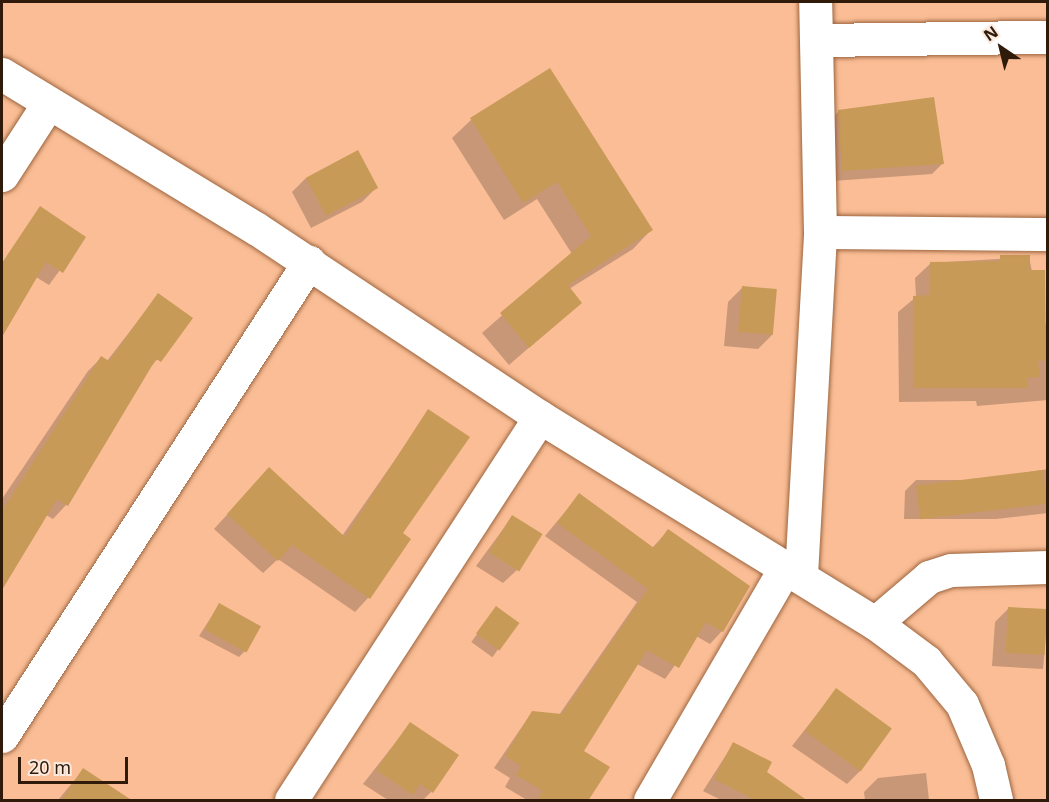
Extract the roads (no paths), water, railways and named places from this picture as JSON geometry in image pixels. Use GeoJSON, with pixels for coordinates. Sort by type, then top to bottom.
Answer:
{"type":"FeatureCollection","features":[{"type":"Feature","properties":{"kind":"street"},"geometry":{"type":"LineString","coordinates":[[650,801],[793,572],[820,232],[819,40],[815,2]]}},
{"type":"Feature","properties":{"kind":"street"},"geometry":{"type":"LineString","coordinates":[[819,40],[1047,38]]}},
{"type":"Feature","properties":{"kind":"street"},"geometry":{"type":"LineString","coordinates":[[2,74],[309,262],[540,417],[875,623],[926,661],[962,704],[988,765],[996,801]]}},
{"type":"Feature","properties":{"kind":"street"},"geometry":{"type":"LineString","coordinates":[[2,175],[48,104]]}},
{"type":"Feature","properties":{"kind":"street"},"geometry":{"type":"LineString","coordinates":[[820,232],[1047,234]]}},
{"type":"Feature","properties":{"kind":"street"},"geometry":{"type":"LineString","coordinates":[[2,736],[309,262]]}},
{"type":"Feature","properties":{"kind":"street"},"geometry":{"type":"LineString","coordinates":[[291,801],[540,417]]}},
{"type":"Feature","properties":{"kind":"street"},"geometry":{"type":"LineString","coordinates":[[875,623],[929,577],[951,570],[1047,567]]}}]}
